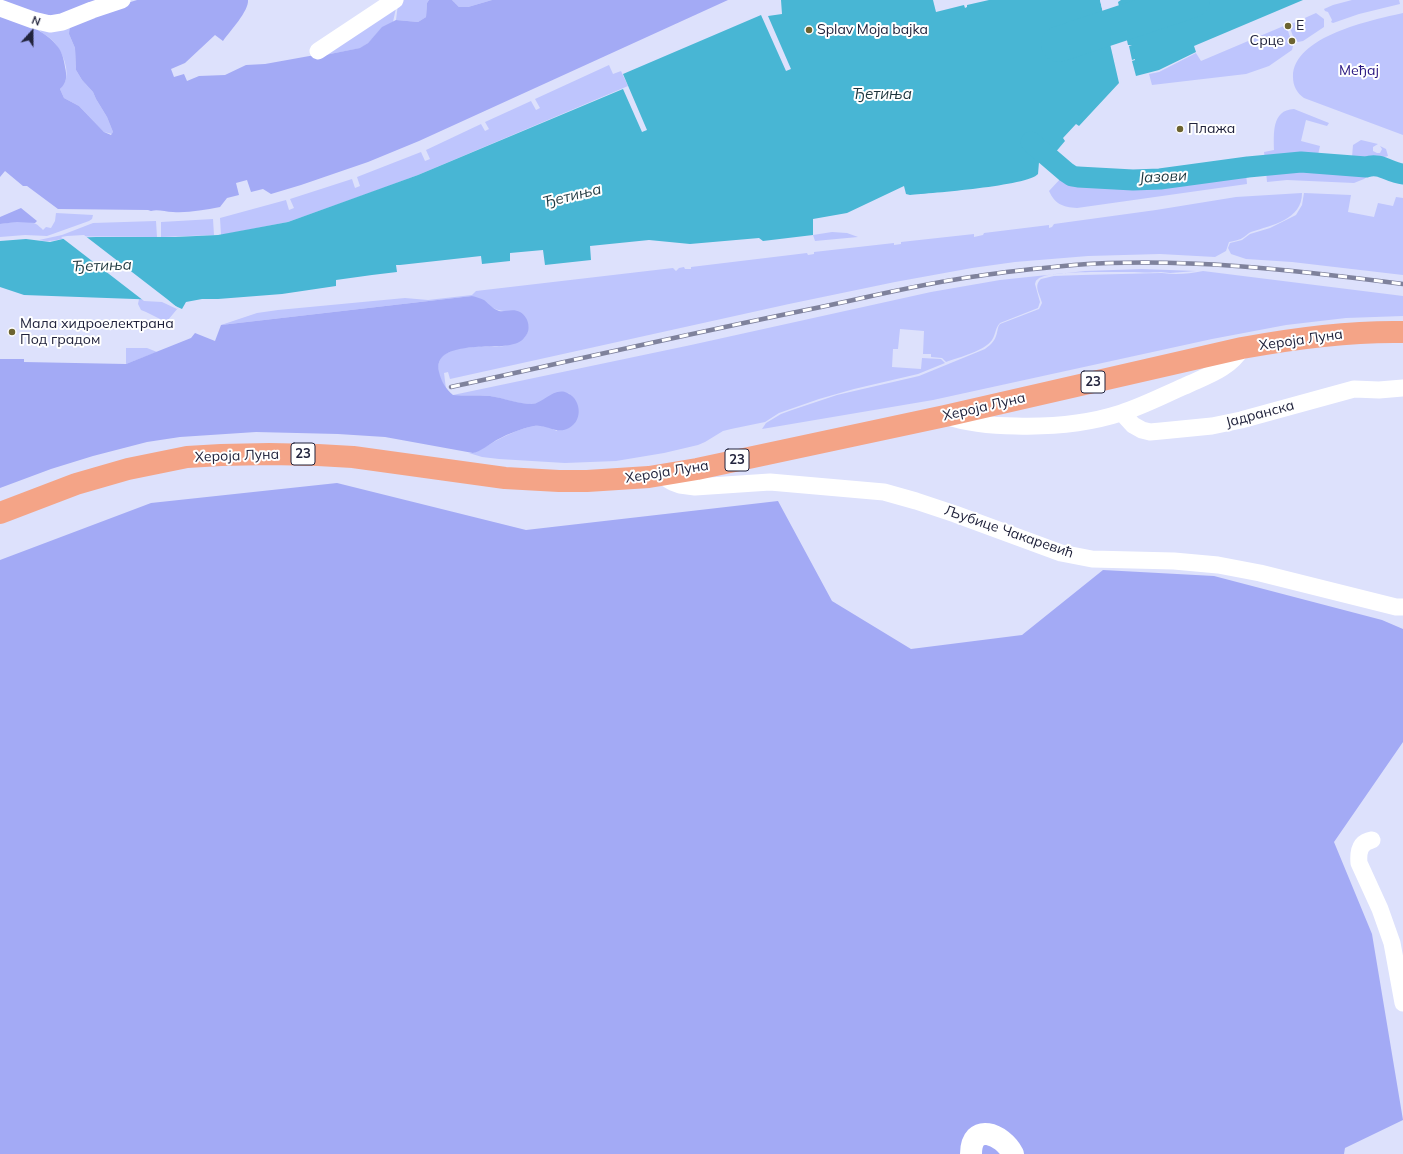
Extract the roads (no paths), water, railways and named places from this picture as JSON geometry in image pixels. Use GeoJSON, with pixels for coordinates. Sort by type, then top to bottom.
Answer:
{"type":"FeatureCollection","features":[{"type":"Feature","properties":{"kind":"main road","name":"Хероја Луна"},"geometry":{"type":"LineString","coordinates":[[0,513],[76,484],[122,470],[187,457],[221,455],[318,454],[353,457],[492,476],[559,481],[622,479],[665,474],[945,416],[1242,348],[1275,342],[1333,335],[1403,332]]}},
{"type":"Feature","properties":{"kind":"street"},"geometry":{"type":"LineString","coordinates":[[0,8],[33,20],[50,24],[62,22],[122,0]]}},
{"type":"Feature","properties":{"kind":"street"},"geometry":{"type":"LineString","coordinates":[[318,51],[395,0]]}},
{"type":"Feature","properties":{"kind":"street"},"geometry":{"type":"LineString","coordinates":[[945,416],[979,425],[1045,426],[1085,422],[1122,413],[1218,371],[1234,359],[1242,348]]}},
{"type":"Feature","properties":{"kind":"street","name":"Јадранска"},"geometry":{"type":"LineString","coordinates":[[1122,413],[1132,425],[1150,432],[1212,426],[1241,420],[1354,389],[1379,390],[1403,388]]}},
{"type":"Feature","properties":{"kind":"street","name":"Љубице Чакаревић"},"geometry":{"type":"LineString","coordinates":[[665,474],[667,479],[676,483],[695,487],[770,482],[884,492],[955,514],[1061,553],[1092,559],[1174,561],[1218,565],[1260,572],[1396,607],[1403,607]]}},
{"type":"Feature","properties":{"kind":"street"},"geometry":{"type":"LineString","coordinates":[[1372,840],[1366,841],[1360,847],[1358,855],[1359,863],[1380,909],[1392,943],[1403,1003]]}},
{"type":"Feature","properties":{"kind":"street"},"geometry":{"type":"LineString","coordinates":[[971,1154],[972,1144],[979,1136],[986,1134],[992,1134],[1002,1140],[1013,1154]]}},
{"type":"Feature","properties":{"kind":"water","name":"Ђетиња"},"geometry":{"type":"Polygon","coordinates":[[[781,0],[933,0],[936,12],[964,5],[965,8],[967,5],[989,0],[1100,0],[1119,83],[1079,126],[1076,124],[1063,138],[1065,141],[1054,154],[1051,161],[1039,162],[1038,174],[1030,178],[1017,182],[957,191],[910,195],[906,194],[904,186],[847,213],[813,219],[813,235],[763,241],[759,238],[690,244],[649,240],[590,246],[591,260],[545,265],[543,250],[510,253],[510,261],[482,264],[481,256],[396,265],[397,272],[336,280],[336,286],[282,294],[202,299],[186,302],[182,309],[162,300],[24,295],[0,287],[0,241],[26,239],[50,242],[67,238],[218,235],[288,222],[418,175],[623,89],[642,132],[647,130],[623,74],[761,15],[786,71],[791,69],[768,16],[782,14],[781,0]]]}},
{"type":"Feature","properties":{"kind":"water"},"geometry":{"type":"Polygon","coordinates":[[[1121,0],[1303,0],[1194,46],[1196,52],[1159,70],[1136,76],[1132,61],[1135,59],[1132,60],[1129,46],[1132,45],[1128,45],[1125,31],[1128,30],[1125,30],[1121,16],[1124,16],[1121,15],[1118,2],[1121,0]]]}},
{"type":"Feature","properties":{"kind":"waterway","name":"Ђетиња"},"geometry":{"type":"LineString","coordinates":[[1059,44],[1192,0]]}},
{"type":"Feature","properties":{"kind":"waterway","name":"Јазови"},"geometry":{"type":"LineString","coordinates":[[1031,142],[1066,172],[1072,176],[1078,177],[1133,180],[1160,179],[1248,167],[1301,162],[1366,167],[1376,166],[1403,174]]}},
{"type":"Feature","properties":{"kind":"railway"},"geometry":{"type":"LineString","coordinates":[[451,387],[919,286],[1026,270],[1074,265],[1116,263],[1198,264],[1239,266],[1403,284]]}},
{"type":"Feature","properties":{"kind":"place","name":"E"},"geometry":{"type":"Point","coordinates":[1288,26]}},
{"type":"Feature","properties":{"kind":"place","name":"Splav Moja bajka"},"geometry":{"type":"Point","coordinates":[809,30]}},
{"type":"Feature","properties":{"kind":"place","name":"Срце"},"geometry":{"type":"Point","coordinates":[1292,41]}},
{"type":"Feature","properties":{"kind":"place","name":"Плажа"},"geometry":{"type":"Point","coordinates":[1180,129]}},
{"type":"Feature","properties":{"kind":"place","name":"Мала хидроелектрана Под градом"},"geometry":{"type":"Point","coordinates":[12,332]}},
{"type":"Feature","properties":{"kind":"park label","name":"Међај"},"geometry":{"type":"Point","coordinates":[1359,71]}}]}
